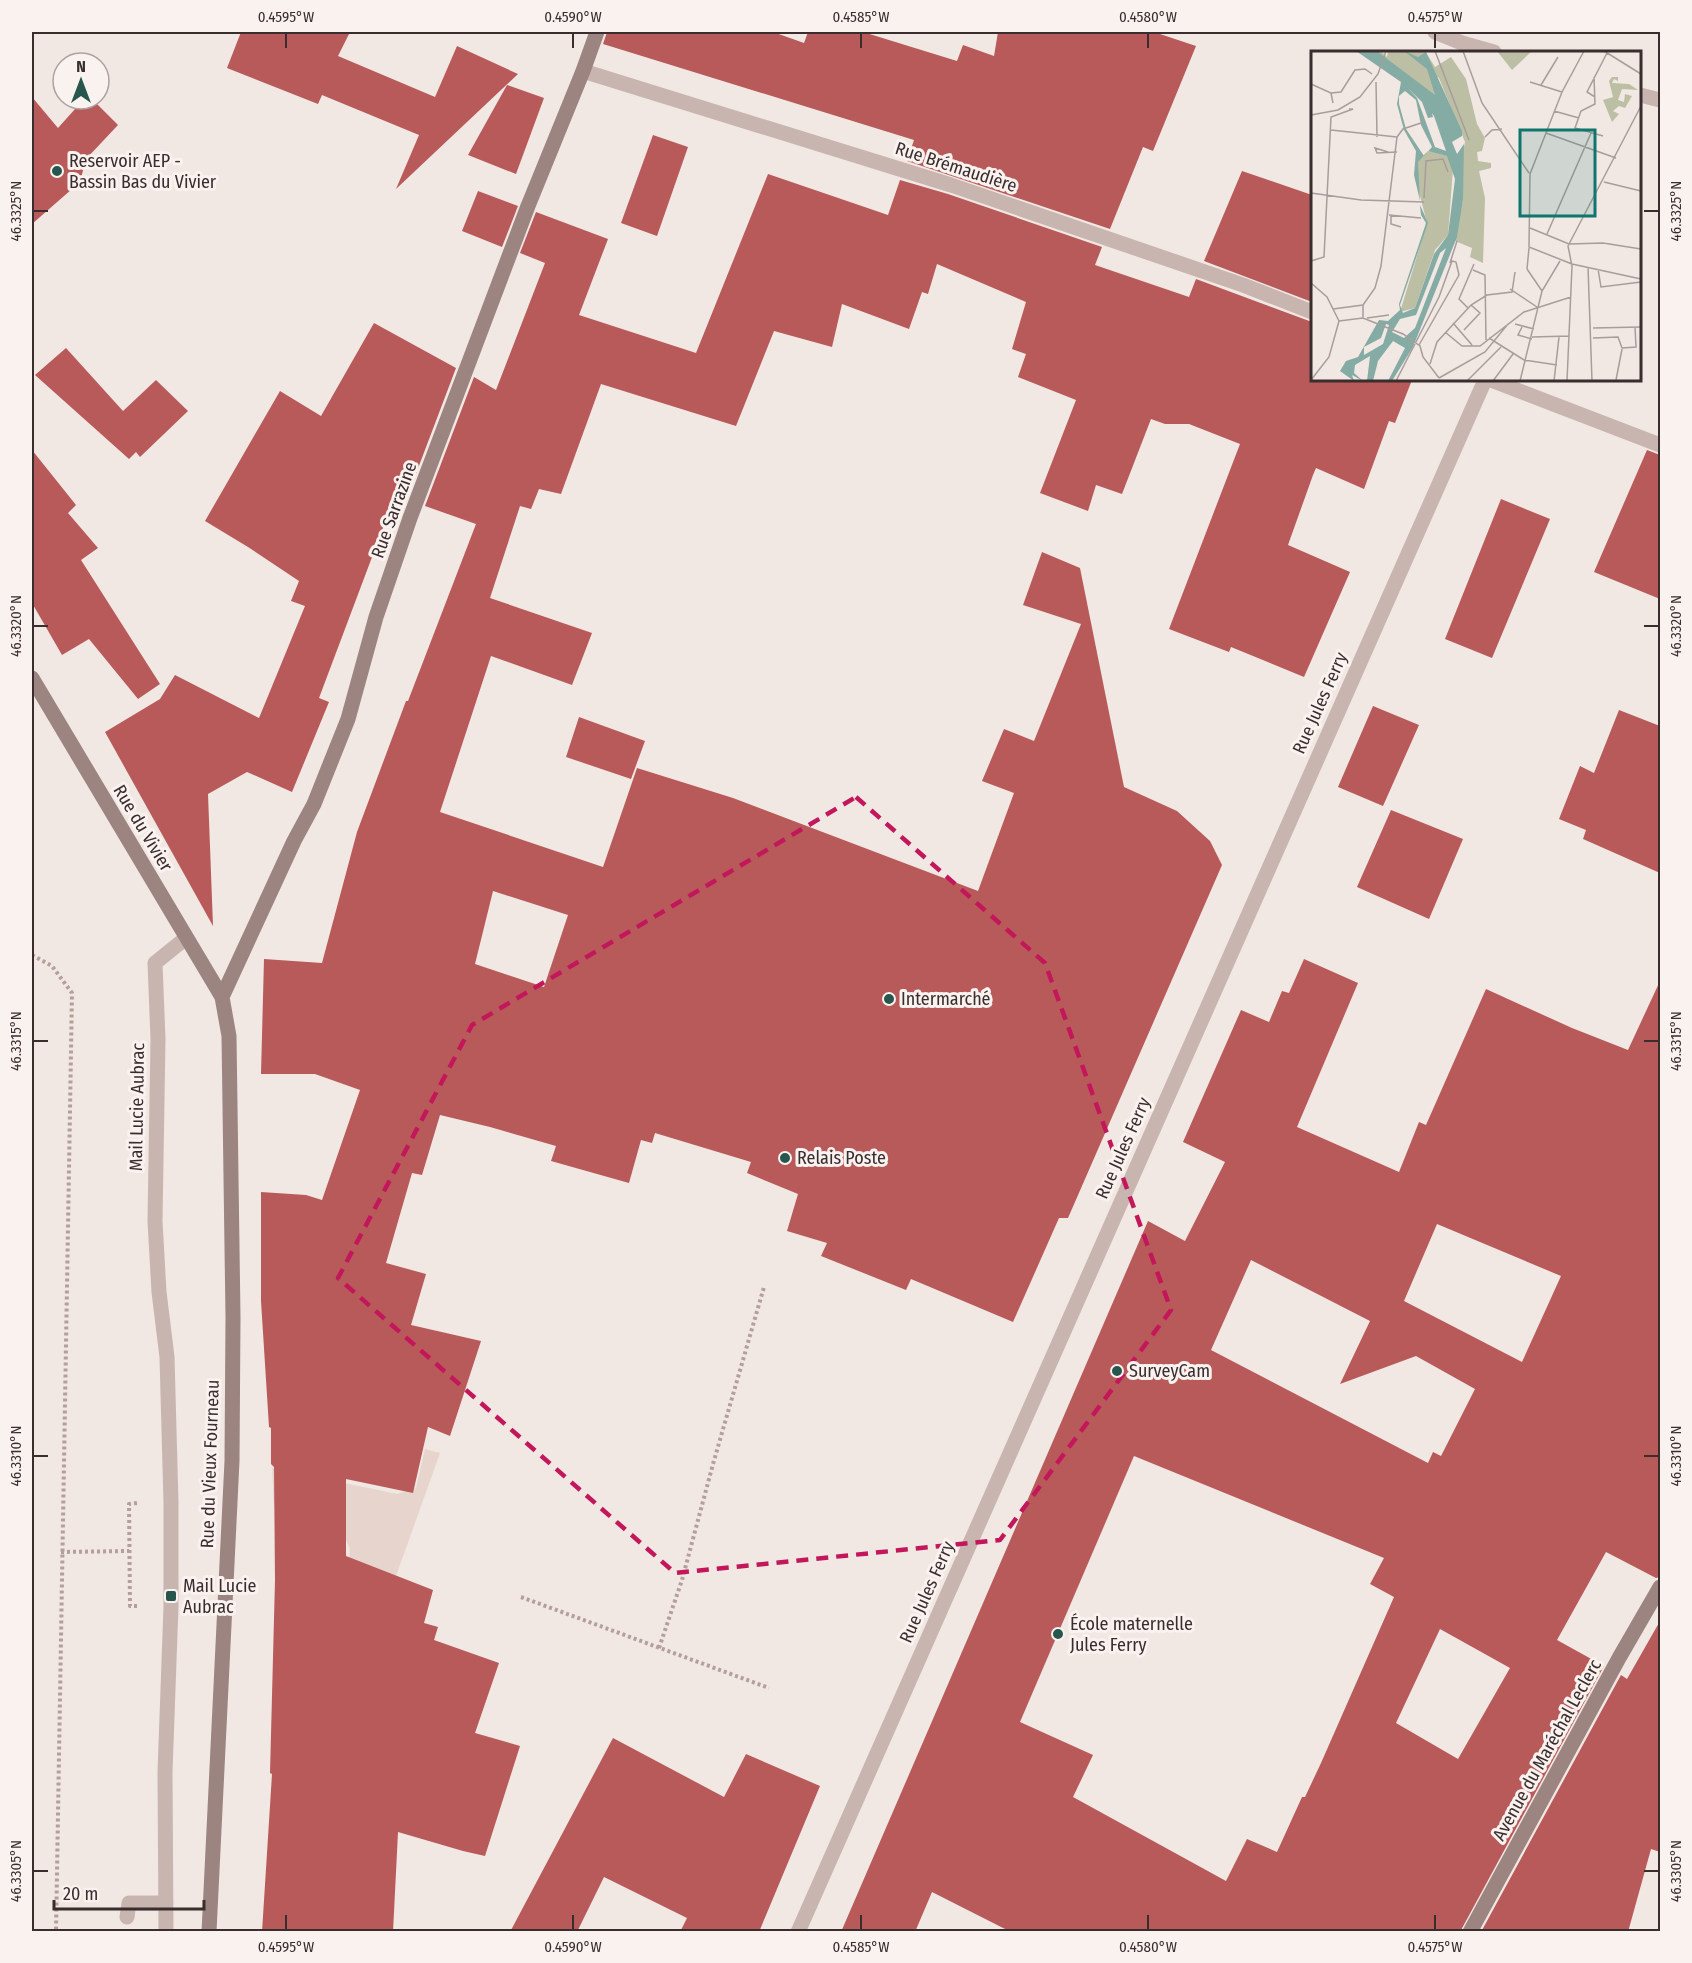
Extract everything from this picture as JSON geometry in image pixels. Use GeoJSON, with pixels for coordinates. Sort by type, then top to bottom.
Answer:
{"type":"FeatureCollection","features":[{"type":"Feature","properties":{"kind":"main road","name":"Rue Sarrazine"},"geometry":{"type":"LineString","coordinates":[[222,997],[294,840],[314,804],[348,719],[376,617],[410,519],[528,206],[597,32]]}},
{"type":"Feature","properties":{"kind":"main road","name":"Rue du Vivier"},"geometry":{"type":"LineString","coordinates":[[32,678],[222,997]]}},
{"type":"Feature","properties":{"kind":"main road","name":"Rue du Vieux Fourneau"},"geometry":{"type":"LineString","coordinates":[[209,1932],[232,1461],[233,1317],[229,1036],[222,997]]}},
{"type":"Feature","properties":{"kind":"main road","name":"Avenue du Maréchal Leclerc"},"geometry":{"type":"LineString","coordinates":[[1470,1932],[1660,1587]]}},
{"type":"Feature","properties":{"kind":"street"},"geometry":{"type":"LineString","coordinates":[[1436,32],[1462,43],[1490,51]]}},
{"type":"Feature","properties":{"kind":"street","name":"Rue Brémaudière"},"geometry":{"type":"LineString","coordinates":[[583,71],[951,185],[1243,285],[1311,312]]}},
{"type":"Feature","properties":{"kind":"street"},"geometry":{"type":"LineString","coordinates":[[1641,95],[1660,100]]}},
{"type":"Feature","properties":{"kind":"street","name":"Rue Jules Ferry"},"geometry":{"type":"LineString","coordinates":[[798,1932],[1485,381]]}},
{"type":"Feature","properties":{"kind":"street"},"geometry":{"type":"LineString","coordinates":[[1494,381],[1660,445]]}},
{"type":"Feature","properties":{"kind":"street","name":"Mail Lucie Aubrac"},"geometry":{"type":"LineString","coordinates":[[166,1932],[165,1772],[171,1606],[171,1503],[167,1357],[154,1221],[158,1039],[154,963],[186,938]]}},
{"type":"Feature","properties":{"kind":"street"},"geometry":{"type":"LineString","coordinates":[[128,1917],[129,1903],[166,1903]]}},
{"type":"Feature","properties":{"kind":"path"},"geometry":{"type":"LineString","coordinates":[[32,955],[52,966],[72,993],[56,1932]]}},
{"type":"Feature","properties":{"kind":"path"},"geometry":{"type":"LineString","coordinates":[[659,1648],[682,1580],[764,1287]]}},
{"type":"Feature","properties":{"kind":"path"},"geometry":{"type":"LineString","coordinates":[[61,1552],[129,1551]]}},
{"type":"Feature","properties":{"kind":"path"},"geometry":{"type":"LineString","coordinates":[[521,1598],[769,1688]]}},
{"type":"Feature","properties":{"kind":"highlighted area"},"geometry":{"type":"Polygon","coordinates":[[[856,797],[1045,963],[1171,1310],[1000,1540],[675,1573],[338,1278],[472,1025],[856,797]]]}},
{"type":"Feature","properties":{"kind":"shaded area"},"geometry":{"type":"Polygon","coordinates":[[[425,1449],[440,1453],[396,1576],[349,1561],[350,1549],[340,1524],[315,1507],[274,1507],[272,1468],[397,1494],[416,1488],[425,1449]]]}},
{"type":"Feature","properties":{"kind":"building"},"geometry":{"type":"Polygon","coordinates":[[[241,32],[350,32],[338,56],[435,97],[457,46],[518,74],[396,189],[419,135],[322,95],[318,104],[227,68],[241,32]]]}},
{"type":"Feature","properties":{"kind":"building"},"geometry":{"type":"Polygon","coordinates":[[[607,32],[773,32],[804,43],[808,32],[863,32],[957,61],[963,45],[994,56],[998,32],[1154,32],[1196,46],[1153,151],[1143,147],[1110,229],[907,161],[914,140],[603,44],[607,32]]]}},
{"type":"Feature","properties":{"kind":"building"},"geometry":{"type":"Polygon","coordinates":[[[507,85],[544,98],[516,174],[468,155],[507,85]]]}},
{"type":"Feature","properties":{"kind":"building","name":"Reservoir AEP - Bassin Bas du Vivier"},"geometry":{"type":"Polygon","coordinates":[[[32,97],[58,128],[73,111],[104,111],[118,125],[86,159],[80,182],[32,224],[32,97]]]}},
{"type":"Feature","properties":{"kind":"building"},"geometry":{"type":"Polygon","coordinates":[[[653,135],[688,147],[657,236],[621,223],[653,135]]]}},
{"type":"Feature","properties":{"kind":"building"},"geometry":{"type":"Polygon","coordinates":[[[1242,171],[1311,195],[1311,302],[1204,261],[1242,171]]]}},
{"type":"Feature","properties":{"kind":"building"},"geometry":{"type":"Polygon","coordinates":[[[768,174],[888,215],[900,180],[948,194],[1102,247],[1095,265],[1189,297],[1196,279],[1311,322],[1311,381],[1412,381],[1395,423],[1389,421],[1364,489],[1316,468],[1313,475],[1288,545],[1350,572],[1304,677],[1231,647],[1229,652],[1169,629],[1240,444],[1189,424],[1165,424],[1151,419],[1122,494],[1096,485],[1088,511],[1040,493],[1076,400],[1018,377],[1026,354],[1012,349],[1026,302],[937,264],[928,294],[922,292],[909,329],[842,304],[832,347],[774,331],[736,426],[601,384],[561,494],[539,489],[531,509],[520,506],[490,598],[592,633],[572,685],[491,656],[440,812],[603,867],[637,768],[733,798],[978,891],[1014,793],[982,781],[1004,729],[1034,741],[1081,624],[1023,605],[1042,552],[1080,568],[1124,787],[1177,811],[1210,841],[1222,865],[1068,1218],[1059,1218],[1013,1322],[911,1279],[906,1290],[821,1256],[827,1243],[787,1231],[798,1194],[747,1173],[751,1162],[655,1133],[652,1143],[641,1140],[629,1183],[551,1161],[556,1146],[440,1115],[422,1175],[412,1173],[386,1263],[426,1274],[411,1325],[481,1341],[450,1436],[428,1427],[413,1493],[346,1479],[346,1556],[433,1590],[424,1623],[438,1627],[434,1640],[499,1663],[475,1733],[520,1746],[485,1856],[398,1832],[393,1932],[262,1932],[272,1774],[270,1773],[275,1580],[274,1467],[271,1464],[271,1428],[269,1427],[261,1301],[261,1192],[306,1195],[322,1200],[360,1090],[315,1074],[261,1074],[264,959],[322,963],[357,832],[476,524],[425,506],[474,377],[496,390],[545,263],[520,253],[536,212],[608,239],[579,315],[696,353],[768,174]],[[493,891],[475,964],[544,987],[568,915],[493,891]]]}},
{"type":"Feature","properties":{"kind":"building"},"geometry":{"type":"Polygon","coordinates":[[[478,191],[518,206],[502,247],[462,231],[478,191]]]}},
{"type":"Feature","properties":{"kind":"building"},"geometry":{"type":"Polygon","coordinates":[[[374,323],[456,368],[406,500],[395,496],[319,698],[329,702],[292,792],[247,772],[208,794],[213,926],[105,732],[160,699],[175,675],[259,718],[305,606],[291,601],[299,581],[205,521],[280,391],[321,416],[374,323]]]}},
{"type":"Feature","properties":{"kind":"building"},"geometry":{"type":"Polygon","coordinates":[[[66,348],[123,411],[156,380],[188,411],[140,457],[136,452],[129,459],[35,375],[66,348]]]}},
{"type":"Feature","properties":{"kind":"building"},"geometry":{"type":"Polygon","coordinates":[[[32,450],[76,505],[68,513],[98,548],[81,560],[160,684],[138,699],[89,639],[62,655],[32,603],[32,450]]]}},
{"type":"Feature","properties":{"kind":"building"},"geometry":{"type":"Polygon","coordinates":[[[1647,450],[1660,455],[1660,599],[1594,572],[1647,450]]]}},
{"type":"Feature","properties":{"kind":"building"},"geometry":{"type":"Polygon","coordinates":[[[1501,499],[1550,519],[1492,658],[1445,639],[1501,499]]]}},
{"type":"Feature","properties":{"kind":"building"},"geometry":{"type":"Polygon","coordinates":[[[1373,706],[1419,725],[1383,806],[1338,787],[1373,706]]]}},
{"type":"Feature","properties":{"kind":"building"},"geometry":{"type":"Polygon","coordinates":[[[1619,710],[1660,726],[1660,873],[1583,839],[1586,830],[1559,819],[1580,766],[1594,773],[1619,710]]]}},
{"type":"Feature","properties":{"kind":"building"},"geometry":{"type":"Polygon","coordinates":[[[579,717],[645,741],[631,779],[566,757],[579,717]]]}},
{"type":"Feature","properties":{"kind":"building"},"geometry":{"type":"Polygon","coordinates":[[[1391,810],[1463,839],[1429,919],[1357,887],[1391,810]]]}},
{"type":"Feature","properties":{"kind":"building"},"geometry":{"type":"Polygon","coordinates":[[[1304,959],[1358,983],[1297,1127],[1399,1172],[1419,1122],[1426,1125],[1486,989],[1572,1028],[1628,1050],[1660,981],[1660,1577],[1656,1578],[1606,1552],[1557,1640],[1604,1666],[1460,1932],[1011,1932],[932,1892],[915,1932],[841,1932],[1148,1221],[1185,1241],[1225,1162],[1183,1142],[1241,1010],[1269,1022],[1282,991],[1289,993],[1304,959]],[[1437,1224],[1404,1301],[1522,1362],[1561,1276],[1437,1224]],[[1251,1260],[1211,1350],[1428,1463],[1433,1452],[1441,1456],[1475,1389],[1416,1356],[1340,1384],[1370,1321],[1251,1260]],[[1134,1456],[1020,1722],[1093,1755],[1073,1797],[1226,1881],[1247,1839],[1277,1852],[1302,1797],[1305,1797],[1394,1597],[1370,1584],[1384,1558],[1134,1456]],[[1440,1629],[1396,1723],[1458,1759],[1510,1668],[1440,1629]]]}},
{"type":"Feature","properties":{"kind":"building"},"geometry":{"type":"Polygon","coordinates":[[[1660,1621],[1660,1852],[1651,1849],[1628,1932],[1481,1932],[1621,1675],[1627,1679],[1660,1621]]]}},
{"type":"Feature","properties":{"kind":"building"},"geometry":{"type":"Polygon","coordinates":[[[613,1738],[724,1797],[746,1754],[820,1786],[759,1932],[680,1932],[687,1918],[604,1877],[577,1932],[510,1932],[613,1738]]]}},
{"type":"Feature","properties":{"kind":"place","name":"Reservoir AEP - Bassin Bas du Vivier"},"geometry":{"type":"Point","coordinates":[57,171]}},
{"type":"Feature","properties":{"kind":"place","name":"Intermarché"},"geometry":{"type":"Point","coordinates":[889,999]}},
{"type":"Feature","properties":{"kind":"place","name":"Relais Poste"},"geometry":{"type":"Point","coordinates":[785,1158]}},
{"type":"Feature","properties":{"kind":"place","name":"SurveyCam"},"geometry":{"type":"Point","coordinates":[1117,1371]}},
{"type":"Feature","properties":{"kind":"place","name":"Mail Lucie Aubrac"},"geometry":{"type":"Point","coordinates":[171,1596]}},
{"type":"Feature","properties":{"kind":"place","name":"École maternelle Jules Ferry"},"geometry":{"type":"Point","coordinates":[1058,1634]}}]}
